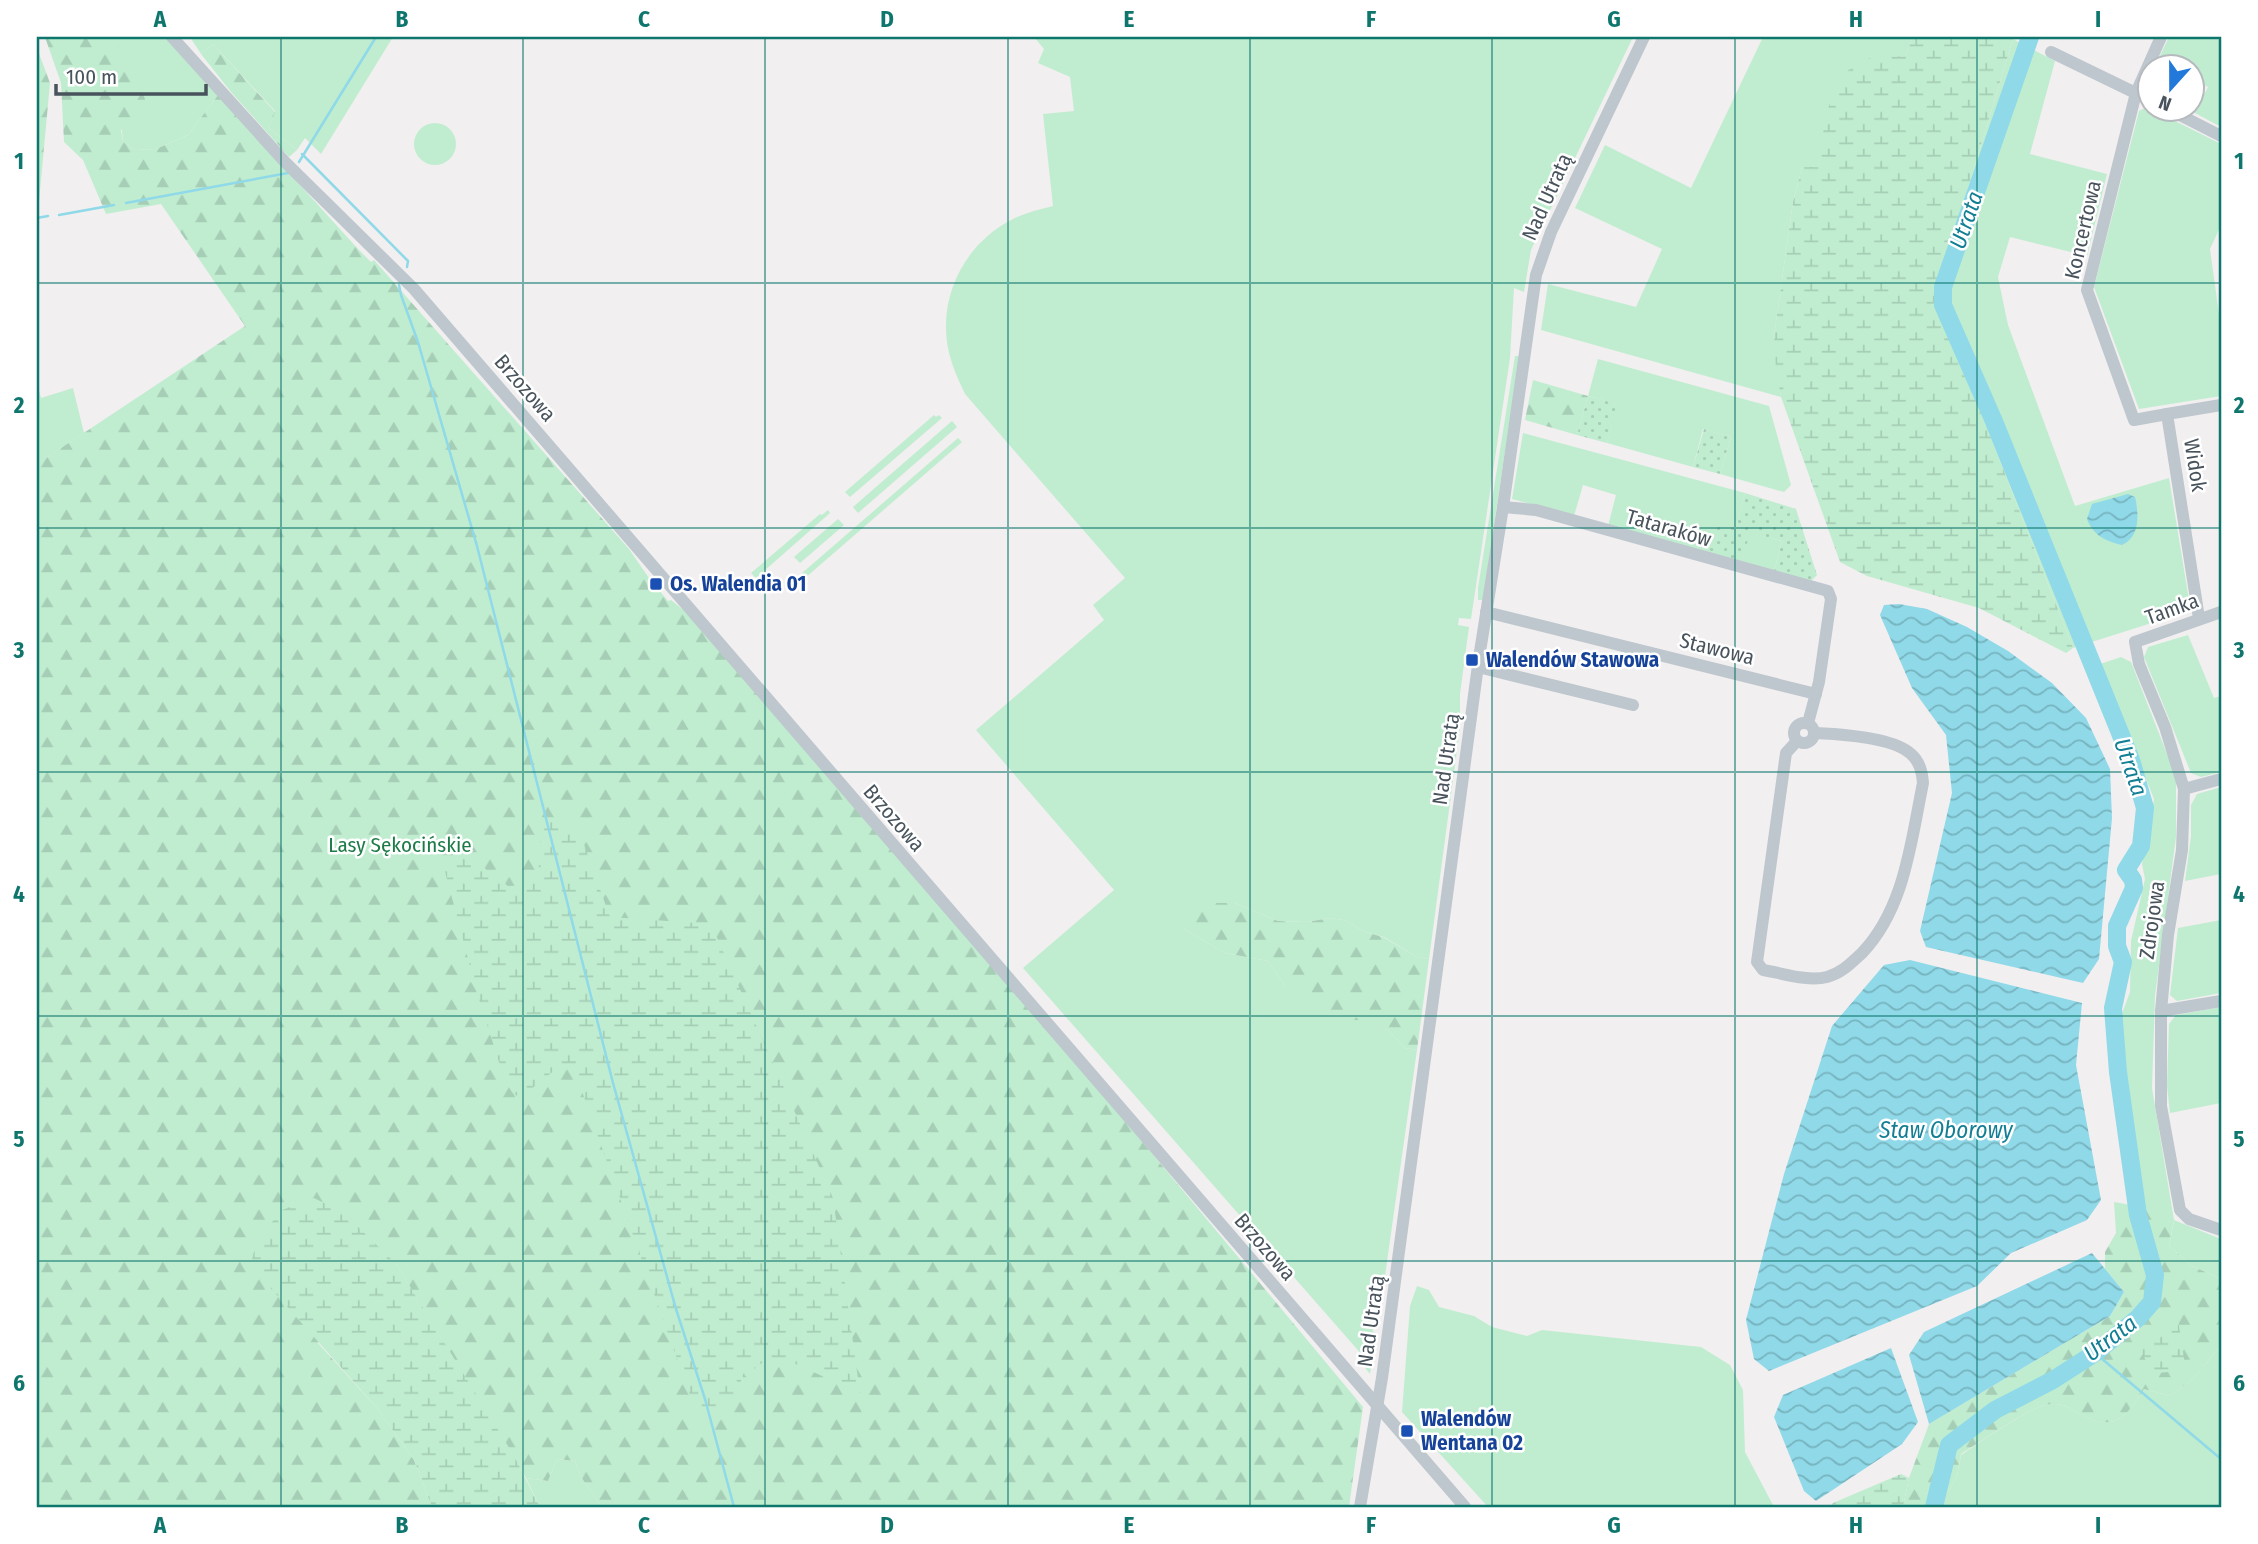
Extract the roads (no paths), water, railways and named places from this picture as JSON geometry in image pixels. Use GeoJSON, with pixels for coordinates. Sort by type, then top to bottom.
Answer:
{"type":"FeatureCollection","features":[{"type":"Feature","properties":{"kind":"street","name":"Brzozowa"},"geometry":{"type":"LineString","coordinates":[[172,37],[285,162],[414,289],[1465,1507]]}},
{"type":"Feature","properties":{"kind":"street","name":"Nad Utratą"},"geometry":{"type":"LineString","coordinates":[[1360,1507],[1377,1406],[1478,667],[1536,275],[1551,232],[1644,37]]}},
{"type":"Feature","properties":{"kind":"street"},"geometry":{"type":"LineString","coordinates":[[2051,52],[2136,93]]}},
{"type":"Feature","properties":{"kind":"street","name":"Koncertowa"},"geometry":{"type":"LineString","coordinates":[[2136,93],[2087,290],[2134,420],[2167,414]]}},
{"type":"Feature","properties":{"kind":"street"},"geometry":{"type":"LineString","coordinates":[[2194,122],[2221,136]]}},
{"type":"Feature","properties":{"kind":"street","name":"Widok"},"geometry":{"type":"LineString","coordinates":[[2199,618],[2167,414],[2221,405]]}},
{"type":"Feature","properties":{"kind":"street","name":"Tataraków"},"geometry":{"type":"LineString","coordinates":[[1503,508],[1536,510],[1824,589],[1831,599],[1816,694]]}},
{"type":"Feature","properties":{"kind":"street","name":"Tamka"},"geometry":{"type":"LineString","coordinates":[[2136,642],[2221,611]]}},
{"type":"Feature","properties":{"kind":"street","name":"Stawowa"},"geometry":{"type":"LineString","coordinates":[[1486,612],[1816,694]]}},
{"type":"Feature","properties":{"kind":"street","name":"Zdrojowa"},"geometry":{"type":"LineString","coordinates":[[2136,642],[2139,664],[2165,727],[2184,789],[2182,850],[2168,935],[2161,1012],[2161,1106],[2180,1210],[2189,1219],[2221,1230]]}},
{"type":"Feature","properties":{"kind":"street"},"geometry":{"type":"LineString","coordinates":[[1478,667],[1633,705]]}},
{"type":"Feature","properties":{"kind":"street"},"geometry":{"type":"LineString","coordinates":[[1811,728],[1816,694]]}},
{"type":"Feature","properties":{"kind":"street"},"geometry":{"type":"LineString","coordinates":[[1801,723],[1811,728],[1894,745],[1911,753],[1922,769],[1923,783],[1903,875],[1890,912],[1877,937],[1846,968],[1826,977],[1812,978],[1763,970],[1758,962],[1786,753],[1797,741],[1795,729],[1801,723]]}},
{"type":"Feature","properties":{"kind":"street"},"geometry":{"type":"LineString","coordinates":[[2184,789],[2221,779]]}},
{"type":"Feature","properties":{"kind":"street"},"geometry":{"type":"LineString","coordinates":[[2161,1012],[2221,1001]]}},
{"type":"Feature","properties":{"kind":"water"},"geometry":{"type":"Polygon","coordinates":[[[2128,494],[2135,497],[2137,524],[2132,537],[2122,545],[2100,536],[2087,519],[2092,504],[2128,494]]]}},
{"type":"Feature","properties":{"kind":"water"},"geometry":{"type":"Polygon","coordinates":[[[1899,604],[1927,609],[1967,627],[2008,651],[2052,683],[2086,718],[2110,769],[2112,818],[2099,959],[2083,983],[1926,947],[1920,931],[1952,793],[1946,735],[1912,688],[1880,615],[1884,605],[1899,604]]]}},
{"type":"Feature","properties":{"kind":"water","name":"Staw Oborowy"},"geometry":{"type":"Polygon","coordinates":[[[1910,960],[2082,1003],[2076,1065],[2101,1200],[2087,1220],[2011,1253],[1977,1286],[1769,1371],[1754,1359],[1746,1320],[1784,1174],[1832,1026],[1884,965],[1910,960]]]}},
{"type":"Feature","properties":{"kind":"water"},"geometry":{"type":"Polygon","coordinates":[[[2092,1253],[2124,1292],[2110,1316],[1929,1424],[1909,1355],[1924,1332],[2092,1253]]]}},
{"type":"Feature","properties":{"kind":"water"},"geometry":{"type":"Polygon","coordinates":[[[1891,1348],[1918,1422],[1902,1444],[1816,1501],[1804,1491],[1774,1417],[1783,1395],[1891,1348]]]}},
{"type":"Feature","properties":{"kind":"waterway"},"geometry":{"type":"LineString","coordinates":[[299,162],[376,37]]}},
{"type":"Feature","properties":{"kind":"waterway","name":"Utrata"},"geometry":{"type":"LineString","coordinates":[[1934,1507],[1949,1445],[1995,1410],[2053,1380],[2095,1353],[2138,1318],[2152,1302],[2155,1275],[2138,1215],[2118,1072],[2113,1008],[2123,962],[2117,946],[2117,926],[2134,888],[2133,880],[2126,870],[2141,846],[2145,808],[2131,760],[1993,419],[1943,305],[1943,287],[2030,37]]}},
{"type":"Feature","properties":{"kind":"waterway"},"geometry":{"type":"LineString","coordinates":[[302,154],[408,261],[407,267]]}},
{"type":"Feature","properties":{"kind":"waterway"},"geometry":{"type":"LineString","coordinates":[[126,203],[288,173]]}},
{"type":"Feature","properties":{"kind":"waterway"},"geometry":{"type":"LineString","coordinates":[[59,215],[114,205]]}},
{"type":"Feature","properties":{"kind":"waterway"},"geometry":{"type":"LineString","coordinates":[[37,218],[48,216]]}},
{"type":"Feature","properties":{"kind":"waterway"},"geometry":{"type":"LineString","coordinates":[[399,285],[477,546],[613,1083],[734,1507]]}},
{"type":"Feature","properties":{"kind":"waterway"},"geometry":{"type":"LineString","coordinates":[[2095,1353],[2221,1459]]}},
{"type":"Feature","properties":{"kind":"place","name":"Os. Walendia 01"},"geometry":{"type":"Point","coordinates":[656,584]}},
{"type":"Feature","properties":{"kind":"place","name":"Walendów Stawowa"},"geometry":{"type":"Point","coordinates":[1472,660]}},
{"type":"Feature","properties":{"kind":"place","name":"Walendów Wentana 02"},"geometry":{"type":"Point","coordinates":[1407,1431]}},
{"type":"Feature","properties":{"kind":"park label","name":"Lasy Sękocińskie"},"geometry":{"type":"Point","coordinates":[400,845]}}]}
